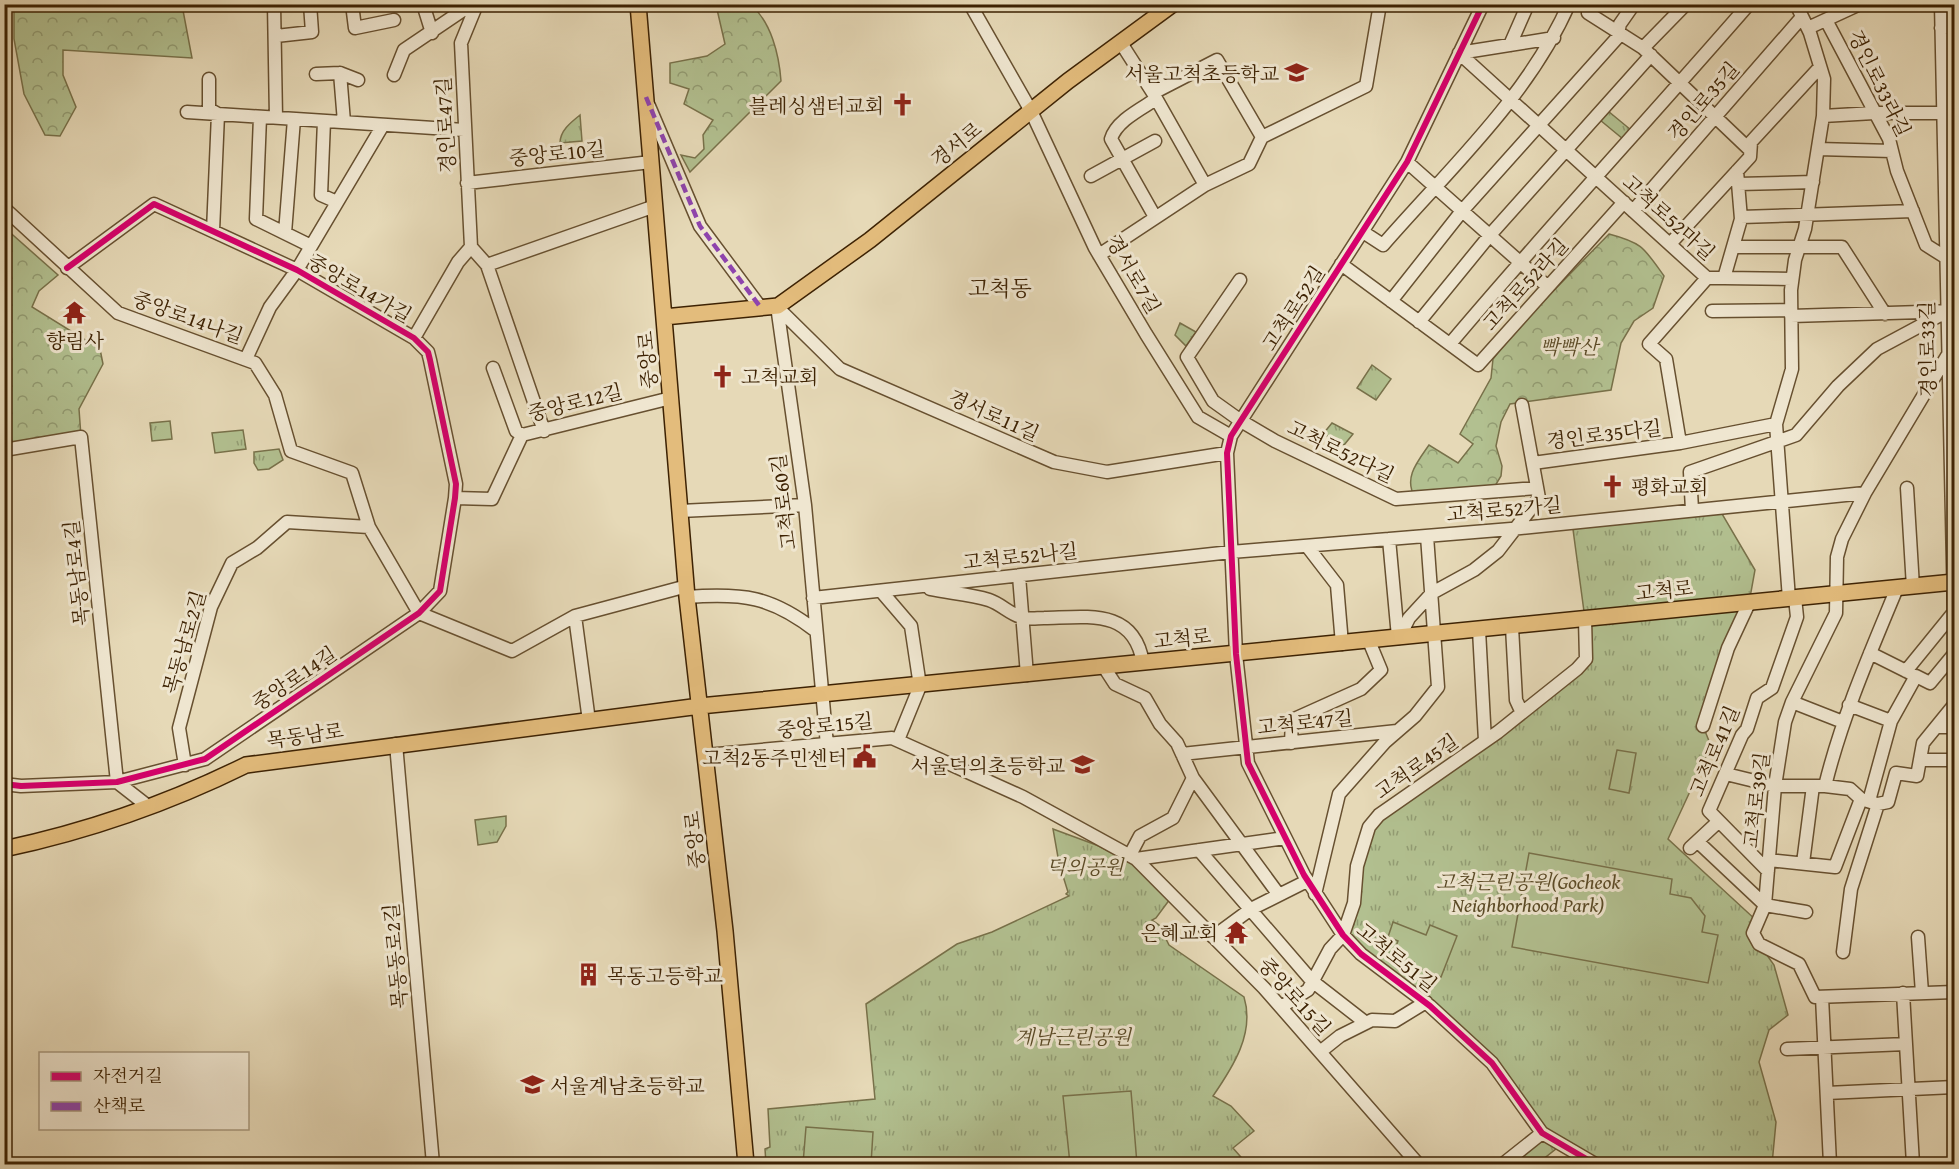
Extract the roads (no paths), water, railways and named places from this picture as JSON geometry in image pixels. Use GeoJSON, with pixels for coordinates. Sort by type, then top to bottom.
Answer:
{"type":"FeatureCollection","features":[{"type":"Feature","properties":{"kind":"main road","name":"중앙로"},"geometry":{"type":"LineString","coordinates":[[638,4],[687,592],[706,755],[746,1164]]}},
{"type":"Feature","properties":{"kind":"main road","name":"경서로"},"geometry":{"type":"LineString","coordinates":[[772,307],[870,240],[1031,111],[1173,4]]}},
{"type":"Feature","properties":{"kind":"main road"},"geometry":{"type":"LineString","coordinates":[[664,317],[772,307]]}},
{"type":"Feature","properties":{"kind":"main road","name":"고척로"},"geometry":{"type":"LineString","coordinates":[[700,706],[1954,583]]}},
{"type":"Feature","properties":{"kind":"main road","name":"목동남로"},"geometry":{"type":"LineString","coordinates":[[4,849],[96,826],[149,807],[246,765],[397,752],[700,706]]}},
{"type":"Feature","properties":{"kind":"street"},"geometry":{"type":"LineString","coordinates":[[274,4],[276,118]]}},
{"type":"Feature","properties":{"kind":"street"},"geometry":{"type":"LineString","coordinates":[[276,36],[312,32],[310,4]]}},
{"type":"Feature","properties":{"kind":"street"},"geometry":{"type":"LineString","coordinates":[[351,4],[354,28],[394,20]]}},
{"type":"Feature","properties":{"kind":"street"},"geometry":{"type":"LineString","coordinates":[[423,4],[432,33]]}},
{"type":"Feature","properties":{"kind":"street"},"geometry":{"type":"LineString","coordinates":[[394,75],[404,50],[472,4]]}},
{"type":"Feature","properties":{"kind":"street","name":"경인로47길"},"geometry":{"type":"LineString","coordinates":[[471,247],[461,43],[477,4]]}},
{"type":"Feature","properties":{"kind":"street","name":"경서로7길"},"geometry":{"type":"LineString","coordinates":[[970,4],[1031,111],[1099,255],[1198,417],[1231,436]]}},
{"type":"Feature","properties":{"kind":"street"},"geometry":{"type":"LineString","coordinates":[[1099,255],[1205,185],[1249,164],[1262,138],[1366,86],[1380,4]]}},
{"type":"Feature","properties":{"kind":"street"},"geometry":{"type":"LineString","coordinates":[[1510,45],[1528,4]]}},
{"type":"Feature","properties":{"kind":"street"},"geometry":{"type":"LineString","coordinates":[[1363,231],[1383,245],[1511,99],[1554,38],[1569,4]]}},
{"type":"Feature","properties":{"kind":"street"},"geometry":{"type":"LineString","coordinates":[[1391,301],[1462,211],[1617,38],[1617,32],[1634,4]]}},
{"type":"Feature","properties":{"kind":"street"},"geometry":{"type":"LineString","coordinates":[[1419,322],[1490,235],[1567,150],[1686,4]]}},
{"type":"Feature","properties":{"kind":"street","name":"경인로35길"},"geometry":{"type":"LineString","coordinates":[[1597,178],[1749,4]]}},
{"type":"Feature","properties":{"kind":"street"},"geometry":{"type":"LineString","coordinates":[[1792,599],[1780,500],[1776,424],[1792,369],[1792,279],[1813,182],[1823,116],[1824,79],[1796,4]]}},
{"type":"Feature","properties":{"kind":"street","name":"경인로33길"},"geometry":{"type":"LineString","coordinates":[[1941,4],[1948,113],[1949,211],[1945,257],[1950,311],[1947,356],[1951,397],[1954,583]]}},
{"type":"Feature","properties":{"kind":"street","name":"고척로52길"},"geometry":{"type":"LineString","coordinates":[[1236,654],[1227,453],[1231,436],[1407,162],[1479,6]]}},
{"type":"Feature","properties":{"kind":"street"},"geometry":{"type":"LineString","coordinates":[[1805,23],[1827,20],[1855,6]]}},
{"type":"Feature","properties":{"kind":"street"},"geometry":{"type":"LineString","coordinates":[[1588,13],[1647,52],[1750,150]]}},
{"type":"Feature","properties":{"kind":"street","name":"경인로33라길"},"geometry":{"type":"LineString","coordinates":[[1827,20],[1889,139],[1926,245],[1945,257]]}},
{"type":"Feature","properties":{"kind":"street","name":"경인로35길"},"geometry":{"type":"LineString","coordinates":[[1629,206],[1805,23]]}},
{"type":"Feature","properties":{"kind":"street"},"geometry":{"type":"LineString","coordinates":[[1941,28],[1954,27]]}},
{"type":"Feature","properties":{"kind":"street"},"geometry":{"type":"LineString","coordinates":[[1459,53],[1554,38]]}},
{"type":"Feature","properties":{"kind":"street"},"geometry":{"type":"LineString","coordinates":[[1121,43],[1155,96],[1205,185]]}},
{"type":"Feature","properties":{"kind":"street","name":"고척로52마길"},"geometry":{"type":"LineString","coordinates":[[1459,53],[1707,278],[1649,344]]}},
{"type":"Feature","properties":{"kind":"street"},"geometry":{"type":"LineString","coordinates":[[1155,217],[1111,139],[1113,132],[1155,96],[1217,60],[1262,138]]}},
{"type":"Feature","properties":{"kind":"street"},"geometry":{"type":"LineString","coordinates":[[1670,244],[1737,178],[1750,157],[1751,142],[1820,66]]}},
{"type":"Feature","properties":{"kind":"street"},"geometry":{"type":"LineString","coordinates":[[340,73],[345,122]]}},
{"type":"Feature","properties":{"kind":"street"},"geometry":{"type":"LineString","coordinates":[[316,74],[340,73],[358,80]]}},
{"type":"Feature","properties":{"kind":"street"},"geometry":{"type":"LineString","coordinates":[[209,80],[209,109],[218,114]]}},
{"type":"Feature","properties":{"kind":"street"},"geometry":{"type":"LineString","coordinates":[[645,97],[700,226],[772,307]]}},
{"type":"Feature","properties":{"kind":"street"},"geometry":{"type":"LineString","coordinates":[[187,112],[464,130]]}},
{"type":"Feature","properties":{"kind":"street"},"geometry":{"type":"LineString","coordinates":[[1823,116],[1948,113]]}},
{"type":"Feature","properties":{"kind":"street"},"geometry":{"type":"LineString","coordinates":[[213,231],[218,114]]}},
{"type":"Feature","properties":{"kind":"street"},"geometry":{"type":"LineString","coordinates":[[260,117],[256,219],[311,246]]}},
{"type":"Feature","properties":{"kind":"street"},"geometry":{"type":"LineString","coordinates":[[285,233],[294,119]]}},
{"type":"Feature","properties":{"kind":"street"},"geometry":{"type":"LineString","coordinates":[[324,121],[321,195],[337,202]]}},
{"type":"Feature","properties":{"kind":"street","name":"중앙로14나길"},"geometry":{"type":"LineString","coordinates":[[4,208],[118,313],[246,359],[270,307],[297,270],[383,125]]}},
{"type":"Feature","properties":{"kind":"street"},"geometry":{"type":"LineString","coordinates":[[1091,176],[1155,141]]}},
{"type":"Feature","properties":{"kind":"street"},"geometry":{"type":"LineString","coordinates":[[1818,149],[1892,151]]}},
{"type":"Feature","properties":{"kind":"street","name":"중앙로10길"},"geometry":{"type":"LineString","coordinates":[[467,183],[651,162]]}},
{"type":"Feature","properties":{"kind":"street"},"geometry":{"type":"LineString","coordinates":[[1407,162],[1548,287]]}},
{"type":"Feature","properties":{"kind":"street","name":"고척로52라길"},"geometry":{"type":"LineString","coordinates":[[1450,344],[1519,262],[1597,178]]}},
{"type":"Feature","properties":{"kind":"street"},"geometry":{"type":"LineString","coordinates":[[1737,178],[1813,182]]}},
{"type":"Feature","properties":{"kind":"street"},"geometry":{"type":"LineString","coordinates":[[1725,278],[1741,217],[1737,178]]}},
{"type":"Feature","properties":{"kind":"street","name":"중앙로14가길"},"geometry":{"type":"LineString","coordinates":[[67,268],[154,204],[297,270],[414,338],[428,352],[456,484],[440,591],[419,613]]}},
{"type":"Feature","properties":{"kind":"street"},"geometry":{"type":"LineString","coordinates":[[487,265],[655,206]]}},
{"type":"Feature","properties":{"kind":"street","name":"고척로52라길"},"geometry":{"type":"LineString","coordinates":[[1341,264],[1478,366],[1548,287],[1629,206]]}},
{"type":"Feature","properties":{"kind":"street"},"geometry":{"type":"LineString","coordinates":[[1741,217],[1913,211]]}},
{"type":"Feature","properties":{"kind":"street"},"geometry":{"type":"LineString","coordinates":[[414,338],[458,262],[471,247],[487,265],[544,431]]}},
{"type":"Feature","properties":{"kind":"street"},"geometry":{"type":"LineString","coordinates":[[1733,247],[1842,247],[1885,314]]}},
{"type":"Feature","properties":{"kind":"street"},"geometry":{"type":"LineString","coordinates":[[1707,278],[1792,279]]}},
{"type":"Feature","properties":{"kind":"street","name":"고척로52다길"},"geometry":{"type":"LineString","coordinates":[[1240,280],[1187,357],[1213,401],[1241,421],[1275,441],[1396,499],[1537,488]]}},
{"type":"Feature","properties":{"kind":"street","name":"경서로11길"},"geometry":{"type":"LineString","coordinates":[[772,307],[840,369],[1054,462],[1107,472],[1227,453]]}},
{"type":"Feature","properties":{"kind":"street","name":"고척로60길"},"geometry":{"type":"LineString","coordinates":[[772,307],[805,505],[822,695]]}},
{"type":"Feature","properties":{"kind":"street"},"geometry":{"type":"LineString","coordinates":[[1712,311],[1885,314],[1950,311]]}},
{"type":"Feature","properties":{"kind":"street"},"geometry":{"type":"LineString","coordinates":[[1692,510],[1689,472],[1796,435],[1838,386],[1877,349],[1950,311]]}},
{"type":"Feature","properties":{"kind":"street","name":"경인로35다길"},"geometry":{"type":"LineString","coordinates":[[1649,344],[1666,359],[1680,443]]}},
{"type":"Feature","properties":{"kind":"street","name":"고척로39길"},"geometry":{"type":"LineString","coordinates":[[1818,997],[1799,964],[1759,944],[1753,933],[1765,905],[1775,786],[1785,722],[1791,702],[1836,613],[1835,594],[1842,538],[1865,493],[1947,356]]}},
{"type":"Feature","properties":{"kind":"street"},"geometry":{"type":"LineString","coordinates":[[246,359],[255,363],[275,395],[291,451],[352,472],[369,527],[419,613],[512,651],[575,616],[687,592],[729,594],[778,604],[816,631]]}},
{"type":"Feature","properties":{"kind":"street"},"geometry":{"type":"LineString","coordinates":[[494,368],[516,431],[522,435]]}},
{"type":"Feature","properties":{"kind":"street","name":"중앙로12길"},"geometry":{"type":"LineString","coordinates":[[455,498],[492,499],[522,435],[671,398]]}},
{"type":"Feature","properties":{"kind":"street"},"geometry":{"type":"LineString","coordinates":[[1399,638],[1409,618],[1432,593],[1474,570],[1498,550],[1539,498],[1522,405]]}},
{"type":"Feature","properties":{"kind":"street","name":"경인로35다길"},"geometry":{"type":"LineString","coordinates":[[1533,463],[1680,443],[1776,424]]}},
{"type":"Feature","properties":{"kind":"street","name":"목동남로4길"},"geometry":{"type":"LineString","coordinates":[[4,450],[81,437],[117,782]]}},
{"type":"Feature","properties":{"kind":"street"},"geometry":{"type":"LineString","coordinates":[[1907,488],[1913,586]]}},
{"type":"Feature","properties":{"kind":"street","name":"고척로52가길"},"geometry":{"type":"LineString","coordinates":[[1232,552],[1517,528],[1865,493]]}},
{"type":"Feature","properties":{"kind":"street"},"geometry":{"type":"LineString","coordinates":[[680,511],[805,505]]}},
{"type":"Feature","properties":{"kind":"street","name":"목동남로2길"},"geometry":{"type":"LineString","coordinates":[[185,765],[179,728],[211,607],[232,563],[257,548],[287,522],[369,527]]}},
{"type":"Feature","properties":{"kind":"street"},"geometry":{"type":"LineString","coordinates":[[1315,894],[1339,794],[1397,731],[1415,716],[1438,687],[1427,536]]}},
{"type":"Feature","properties":{"kind":"street"},"geometry":{"type":"LineString","coordinates":[[1389,539],[1399,638]]}},
{"type":"Feature","properties":{"kind":"street"},"geometry":{"type":"LineString","coordinates":[[1307,546],[1337,585],[1342,644]]}},
{"type":"Feature","properties":{"kind":"street","name":"고척로52나길"},"geometry":{"type":"LineString","coordinates":[[813,598],[1232,552]]}},
{"type":"Feature","properties":{"kind":"street"},"geometry":{"type":"LineString","coordinates":[[1019,576],[1027,675]]}},
{"type":"Feature","properties":{"kind":"street"},"geometry":{"type":"LineString","coordinates":[[1843,952],[1851,889],[1869,801],[1891,721],[1911,673],[1954,612],[1954,583]]}},
{"type":"Feature","properties":{"kind":"street"},"geometry":{"type":"LineString","coordinates":[[917,587],[990,600],[1023,618],[1096,617],[1110,619],[1122,625],[1132,635],[1141,647],[1143,663]]}},
{"type":"Feature","properties":{"kind":"street"},"geometry":{"type":"LineString","coordinates":[[1803,863],[1819,786],[1896,588]]}},
{"type":"Feature","properties":{"kind":"street"},"geometry":{"type":"LineString","coordinates":[[881,591],[911,626],[920,686],[898,740]]}},
{"type":"Feature","properties":{"kind":"street","name":"고척로41길"},"geometry":{"type":"LineString","coordinates":[[1768,866],[1708,811],[1747,729],[1757,698],[1772,688],[1797,617],[1792,599]]}},
{"type":"Feature","properties":{"kind":"street"},"geometry":{"type":"LineString","coordinates":[[1703,726],[1728,648],[1749,603]]}},
{"type":"Feature","properties":{"kind":"street","name":"중앙로14길"},"geometry":{"type":"LineString","coordinates":[[185,765],[204,759],[419,613]]}},
{"type":"Feature","properties":{"kind":"street"},"geometry":{"type":"LineString","coordinates":[[575,616],[590,721]]}},
{"type":"Feature","properties":{"kind":"street","name":"고척로45길"},"geometry":{"type":"LineString","coordinates":[[1281,1007],[1308,990],[1330,949],[1343,935],[1354,903],[1357,866],[1369,827],[1379,814],[1485,741],[1577,669],[1586,659],[1585,619]]}},
{"type":"Feature","properties":{"kind":"street"},"geometry":{"type":"LineString","coordinates":[[1512,627],[1516,700],[1522,713]]}},
{"type":"Feature","properties":{"kind":"street"},"geometry":{"type":"LineString","coordinates":[[1479,630],[1485,741]]}},
{"type":"Feature","properties":{"kind":"street"},"geometry":{"type":"LineString","coordinates":[[1291,743],[1292,720],[1361,689],[1381,670],[1369,641]]}},
{"type":"Feature","properties":{"kind":"street"},"geometry":{"type":"LineString","coordinates":[[1870,653],[1930,683],[1954,654]]}},
{"type":"Feature","properties":{"kind":"street","name":"고척로51길"},"geometry":{"type":"LineString","coordinates":[[1236,654],[1248,764],[1315,894],[1343,935],[1361,954],[1426,1002],[1492,1063],[1542,1133],[1595,1164]]}},
{"type":"Feature","properties":{"kind":"street"},"geometry":{"type":"LineString","coordinates":[[1104,667],[1115,684],[1145,698],[1182,754],[1193,778],[1279,895]]}},
{"type":"Feature","properties":{"kind":"street"},"geometry":{"type":"LineString","coordinates":[[822,695],[826,745]]}},
{"type":"Feature","properties":{"kind":"street"},"geometry":{"type":"LineString","coordinates":[[1791,702],[1843,722]]}},
{"type":"Feature","properties":{"kind":"street"},"geometry":{"type":"LineString","coordinates":[[1849,705],[1891,721]]}},
{"type":"Feature","properties":{"kind":"street"},"geometry":{"type":"LineString","coordinates":[[1726,774],[1775,786],[1850,789],[1869,801],[1887,802],[1896,772],[1917,776],[1923,743],[1954,705]]}},
{"type":"Feature","properties":{"kind":"street"},"geometry":{"type":"LineString","coordinates":[[1936,727],[1954,727]]}},
{"type":"Feature","properties":{"kind":"street","name":"고척로47길"},"geometry":{"type":"LineString","coordinates":[[1182,754],[1397,731]]}},
{"type":"Feature","properties":{"kind":"street","name":"중앙로15길"},"geometry":{"type":"LineString","coordinates":[[706,755],[892,738],[1023,797],[1133,857],[1281,1007],[1418,1164]]}},
{"type":"Feature","properties":{"kind":"street"},"geometry":{"type":"LineString","coordinates":[[393,790],[397,752]]}},
{"type":"Feature","properties":{"kind":"street","name":"목동동로2길"},"geometry":{"type":"LineString","coordinates":[[397,752],[433,1164]]}},
{"type":"Feature","properties":{"kind":"street"},"geometry":{"type":"LineString","coordinates":[[1920,760],[1954,760]]}},
{"type":"Feature","properties":{"kind":"street"},"geometry":{"type":"LineString","coordinates":[[4,784],[21,786],[117,782],[185,765]]}},
{"type":"Feature","properties":{"kind":"street"},"geometry":{"type":"LineString","coordinates":[[1193,778],[1173,818],[1140,836],[1133,857],[1285,838]]}},
{"type":"Feature","properties":{"kind":"street"},"geometry":{"type":"LineString","coordinates":[[117,782],[149,807]]}},
{"type":"Feature","properties":{"kind":"street"},"geometry":{"type":"LineString","coordinates":[[1768,866],[1803,863],[1835,867],[1869,801]]}},
{"type":"Feature","properties":{"kind":"street","name":"고척로41길"},"geometry":{"type":"LineString","coordinates":[[1694,845],[1719,821]]}},
{"type":"Feature","properties":{"kind":"street","name":"고척로39길"},"geometry":{"type":"LineString","coordinates":[[1694,845],[1765,905]]}},
{"type":"Feature","properties":{"kind":"street"},"geometry":{"type":"LineString","coordinates":[[1199,850],[1312,981],[1366,1023]]}},
{"type":"Feature","properties":{"kind":"street"},"geometry":{"type":"LineString","coordinates":[[1213,937],[1251,909],[1308,881]]}},
{"type":"Feature","properties":{"kind":"street"},"geometry":{"type":"LineString","coordinates":[[1765,905],[1806,912]]}},
{"type":"Feature","properties":{"kind":"street"},"geometry":{"type":"LineString","coordinates":[[1918,937],[1922,993]]}},
{"type":"Feature","properties":{"kind":"street"},"geometry":{"type":"LineString","coordinates":[[1830,1164],[1824,1046],[1818,997],[1954,992]]}},
{"type":"Feature","properties":{"kind":"street"},"geometry":{"type":"LineString","coordinates":[[1903,993],[1913,1164]]}},
{"type":"Feature","properties":{"kind":"street","name":"고척로51길"},"geometry":{"type":"LineString","coordinates":[[1320,1052],[1340,1036],[1372,1020],[1395,1021],[1426,1002]]}},
{"type":"Feature","properties":{"kind":"street"},"geometry":{"type":"LineString","coordinates":[[1787,1049],[1906,1044]]}},
{"type":"Feature","properties":{"kind":"street"},"geometry":{"type":"LineString","coordinates":[[1827,1093],[1954,1087]]}},
{"type":"Feature","properties":{"kind":"street"},"geometry":{"type":"LineString","coordinates":[[1503,1164],[1542,1133]]}},
{"type":"Feature","properties":{"kind":"place","name":"서울고척초등학교"},"geometry":{"type":"Point","coordinates":[1297,73]}},
{"type":"Feature","properties":{"kind":"place","name":"블레싱샘터교회"},"geometry":{"type":"Point","coordinates":[902,105]}},
{"type":"Feature","properties":{"kind":"place","name":"향림사"},"geometry":{"type":"Point","coordinates":[75,312]}},
{"type":"Feature","properties":{"kind":"place","name":"고척교회"},"geometry":{"type":"Point","coordinates":[723,376]}},
{"type":"Feature","properties":{"kind":"place","name":"평화교회"},"geometry":{"type":"Point","coordinates":[1613,486]}},
{"type":"Feature","properties":{"kind":"place","name":"고척2동주민센터"},"geometry":{"type":"Point","coordinates":[865,757]}},
{"type":"Feature","properties":{"kind":"place","name":"서울덕의초등학교"},"geometry":{"type":"Point","coordinates":[1083,765]}},
{"type":"Feature","properties":{"kind":"place","name":"은혜교회"},"geometry":{"type":"Point","coordinates":[1236,932]}},
{"type":"Feature","properties":{"kind":"place","name":"목동고등학교"},"geometry":{"type":"Point","coordinates":[589,975]}},
{"type":"Feature","properties":{"kind":"place","name":"서울계남초등학교"},"geometry":{"type":"Point","coordinates":[532,1085]}},
{"type":"Feature","properties":{"kind":"district","name":"고척동"},"geometry":{"type":"Point","coordinates":[1000,288]}},
{"type":"Feature","properties":{"kind":"park label","name":"빡빡산"},"geometry":{"type":"Point","coordinates":[1569,346]}},
{"type":"Feature","properties":{"kind":"park label","name":"덕의공원"},"geometry":{"type":"Point","coordinates":[1085,866]}},
{"type":"Feature","properties":{"kind":"park label","name":"고척근린공원(Gocheok Neighborhood Park)"},"geometry":{"type":"Point","coordinates":[1528,892]}},
{"type":"Feature","properties":{"kind":"park label","name":"계남근린공원"},"geometry":{"type":"Point","coordinates":[1073,1036]}}]}
